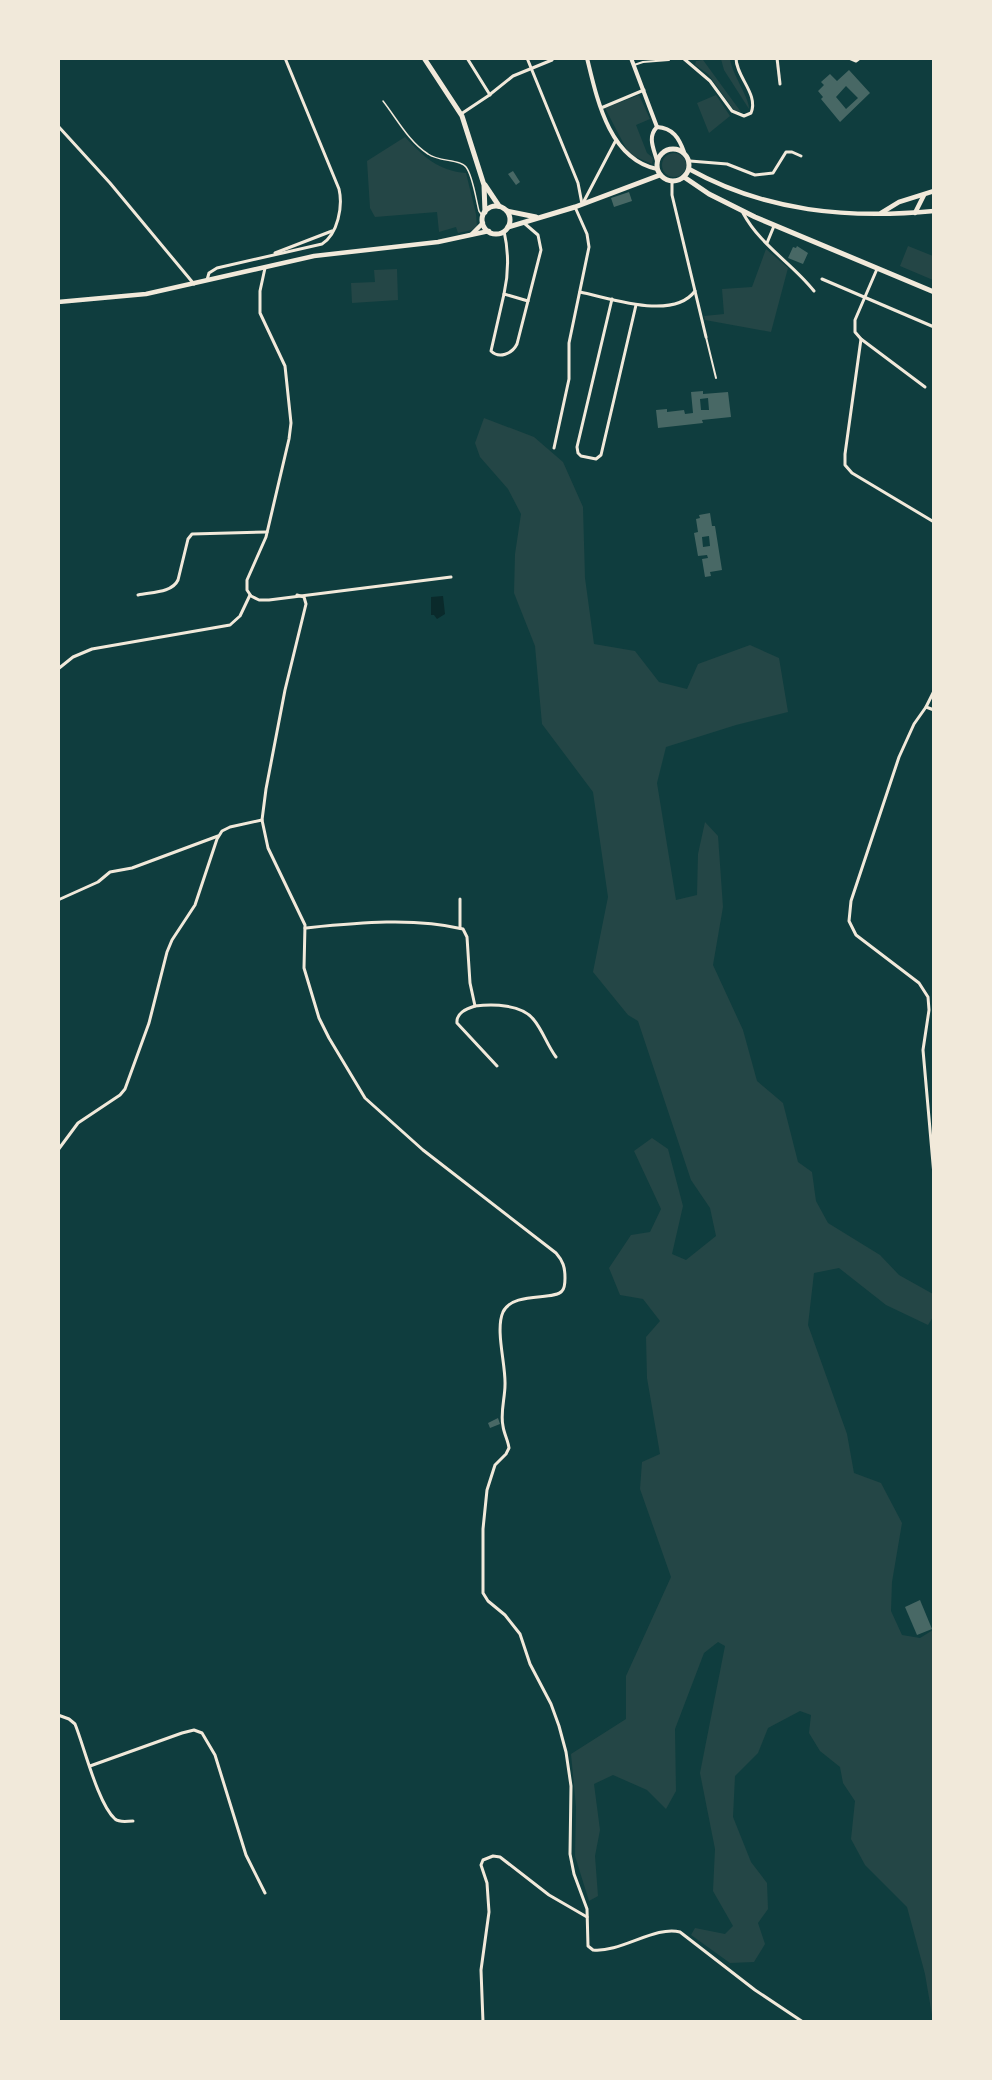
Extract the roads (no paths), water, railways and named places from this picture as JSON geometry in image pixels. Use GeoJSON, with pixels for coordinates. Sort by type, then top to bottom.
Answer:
{"type":"FeatureCollection","features":[{"type":"Feature","properties":{"kind":"main road"},"geometry":{"type":"LineString","coordinates":[[424,58],[461,114],[484,185],[499,207]]}},
{"type":"Feature","properties":{"kind":"main road"},"geometry":{"type":"LineString","coordinates":[[674,148],[684,152],[690,161],[687,173],[672,181],[659,172],[657,161],[666,150],[674,148]]}},
{"type":"Feature","properties":{"kind":"main road"},"geometry":{"type":"LineString","coordinates":[[58,302],[141,295],[330,254],[406,246],[489,231],[495,233],[523,222],[575,207],[659,172]]}},
{"type":"Feature","properties":{"kind":"main road"},"geometry":{"type":"LineString","coordinates":[[687,173],[700,188],[742,211],[933,292]]}},
{"type":"Feature","properties":{"kind":"main road"},"geometry":{"type":"LineString","coordinates":[[687,173],[735,191],[790,206],[835,214],[933,211]]}},
{"type":"Feature","properties":{"kind":"main road"},"geometry":{"type":"LineString","coordinates":[[484,185],[484,217],[489,231]]}},
{"type":"Feature","properties":{"kind":"main road"},"geometry":{"type":"LineString","coordinates":[[878,214],[896,204],[933,190]]}},
{"type":"Feature","properties":{"kind":"main road"},"geometry":{"type":"LineString","coordinates":[[915,213],[926,193]]}},
{"type":"Feature","properties":{"kind":"main road"},"geometry":{"type":"LineString","coordinates":[[469,236],[491,207],[540,217]]}},
{"type":"Feature","properties":{"kind":"main road"},"geometry":{"type":"LineString","coordinates":[[506,210],[510,219],[506,229]]}},
{"type":"Feature","properties":{"kind":"street"},"geometry":{"type":"LineString","coordinates":[[206,281],[209,273],[217,268],[320,244],[328,239],[333,231],[340,211],[339,191],[285,58]]}},
{"type":"Feature","properties":{"kind":"street"},"geometry":{"type":"LineString","coordinates":[[467,58],[490,95]]}},
{"type":"Feature","properties":{"kind":"street"},"geometry":{"type":"LineString","coordinates":[[527,58],[579,186],[582,204]]}},
{"type":"Feature","properties":{"kind":"street"},"geometry":{"type":"LineString","coordinates":[[587,58],[601,108],[624,151],[632,159],[659,172]]}},
{"type":"Feature","properties":{"kind":"street"},"geometry":{"type":"LineString","coordinates":[[631,58],[657,127]]}},
{"type":"Feature","properties":{"kind":"street"},"geometry":{"type":"LineString","coordinates":[[683,58],[710,81],[734,113],[744,116],[751,113],[754,102],[736,66],[736,58]]}},
{"type":"Feature","properties":{"kind":"street"},"geometry":{"type":"LineString","coordinates":[[777,58],[780,84]]}},
{"type":"Feature","properties":{"kind":"street"},"geometry":{"type":"LineString","coordinates":[[849,58],[858,60]]}},
{"type":"Feature","properties":{"kind":"street"},"geometry":{"type":"LineString","coordinates":[[461,114],[490,95],[508,79],[552,60]]}},
{"type":"Feature","properties":{"kind":"street"},"geometry":{"type":"LineString","coordinates":[[634,66],[643,62],[669,60]]}},
{"type":"Feature","properties":{"kind":"street"},"geometry":{"type":"LineString","coordinates":[[601,108],[644,90]]}},
{"type":"Feature","properties":{"kind":"street"},"geometry":{"type":"LineString","coordinates":[[58,126],[110,183],[194,284]]}},
{"type":"Feature","properties":{"kind":"street"},"geometry":{"type":"LineString","coordinates":[[657,127],[665,128],[675,134],[684,152]]}},
{"type":"Feature","properties":{"kind":"street"},"geometry":{"type":"LineString","coordinates":[[657,127],[651,138],[657,161]]}},
{"type":"Feature","properties":{"kind":"street"},"geometry":{"type":"LineString","coordinates":[[582,204],[617,139]]}},
{"type":"Feature","properties":{"kind":"street"},"geometry":{"type":"LineString","coordinates":[[690,161],[727,164],[756,176],[773,173],[786,152],[801,156]]}},
{"type":"Feature","properties":{"kind":"street"},"geometry":{"type":"LineString","coordinates":[[672,181],[672,195],[716,378]]}},
{"type":"Feature","properties":{"kind":"street"},"geometry":{"type":"LineString","coordinates":[[554,448],[569,382],[568,347],[589,241],[575,207]]}},
{"type":"Feature","properties":{"kind":"street"},"geometry":{"type":"LineString","coordinates":[[742,211],[750,225],[771,250],[814,291]]}},
{"type":"Feature","properties":{"kind":"street"},"geometry":{"type":"LineString","coordinates":[[506,229],[508,259],[504,294],[491,352],[504,355],[516,347],[541,245],[536,232],[523,222]]}},
{"type":"Feature","properties":{"kind":"street"},"geometry":{"type":"LineString","coordinates":[[766,243],[774,226]]}},
{"type":"Feature","properties":{"kind":"street"},"geometry":{"type":"LineString","coordinates":[[877,267],[853,326],[861,339],[925,387]]}},
{"type":"Feature","properties":{"kind":"street"},"geometry":{"type":"LineString","coordinates":[[265,268],[260,291],[260,313],[285,366],[291,420],[267,532],[248,576],[247,585],[250,595],[264,600],[451,577]]}},
{"type":"Feature","properties":{"kind":"street"},"geometry":{"type":"LineString","coordinates":[[822,279],[933,327]]}},
{"type":"Feature","properties":{"kind":"street"},"geometry":{"type":"LineString","coordinates":[[580,291],[636,305],[651,306],[680,303],[687,300],[695,291]]}},
{"type":"Feature","properties":{"kind":"street"},"geometry":{"type":"LineString","coordinates":[[504,294],[528,301]]}},
{"type":"Feature","properties":{"kind":"street"},"geometry":{"type":"LineString","coordinates":[[612,299],[577,447],[578,453],[583,457],[596,459],[602,455],[636,305]]}},
{"type":"Feature","properties":{"kind":"street"},"geometry":{"type":"LineString","coordinates":[[861,339],[845,465],[852,473],[933,522]]}},
{"type":"Feature","properties":{"kind":"street"},"geometry":{"type":"LineString","coordinates":[[138,595],[176,586],[188,539],[192,534],[267,532]]}},
{"type":"Feature","properties":{"kind":"street"},"geometry":{"type":"LineString","coordinates":[[58,669],[73,657],[92,649],[227,626],[238,618],[250,595]]}},
{"type":"Feature","properties":{"kind":"street"},"geometry":{"type":"LineString","coordinates":[[297,595],[304,597],[306,604],[286,682],[262,820],[268,848],[305,928],[303,960],[305,976],[326,1033],[363,1095],[423,1150],[554,1251],[564,1267],[564,1287],[561,1293],[519,1301],[507,1307],[502,1315],[501,1335],[505,1380],[502,1424],[509,1448],[495,1466],[487,1490],[483,1529],[483,1588],[485,1598],[505,1615],[520,1634],[530,1664],[558,1723],[566,1752],[571,1786],[570,1861],[586,1907],[588,1944],[591,1950],[605,1950],[668,1931],[678,1932],[685,1935],[752,1988],[803,2022]]}},
{"type":"Feature","properties":{"kind":"street"},"geometry":{"type":"LineString","coordinates":[[933,691],[899,757],[851,901],[848,917],[856,934],[919,983],[928,997],[929,1008],[923,1050],[933,1175]]}},
{"type":"Feature","properties":{"kind":"street"},"geometry":{"type":"LineString","coordinates":[[926,707],[933,710]]}},
{"type":"Feature","properties":{"kind":"street"},"geometry":{"type":"LineString","coordinates":[[58,900],[98,882],[110,872],[134,867],[218,836],[230,827],[262,820]]}},
{"type":"Feature","properties":{"kind":"street"},"geometry":{"type":"LineString","coordinates":[[58,1150],[78,1123],[124,1091],[149,1023],[167,952],[173,937],[193,908],[218,836]]}},
{"type":"Feature","properties":{"kind":"street"},"geometry":{"type":"LineString","coordinates":[[460,899],[460,928]]}},
{"type":"Feature","properties":{"kind":"street"},"geometry":{"type":"LineString","coordinates":[[305,928],[398,923],[460,928],[467,935],[470,983],[475,1006]]}},
{"type":"Feature","properties":{"kind":"street"},"geometry":{"type":"LineString","coordinates":[[497,1066],[457,1023],[460,1013],[475,1006],[508,1007],[528,1014],[535,1020],[556,1057]]}},
{"type":"Feature","properties":{"kind":"street"},"geometry":{"type":"LineString","coordinates":[[58,1715],[74,1723],[100,1793],[113,1817],[119,1821],[133,1821]]}},
{"type":"Feature","properties":{"kind":"street"},"geometry":{"type":"LineString","coordinates":[[90,1766],[182,1732],[194,1730],[202,1733],[215,1755],[246,1855],[265,1893]]}},
{"type":"Feature","properties":{"kind":"street"},"geometry":{"type":"LineString","coordinates":[[483,2022],[481,1974],[489,1912],[488,1886],[481,1865],[483,1860],[492,1856],[500,1857],[549,1895],[587,1917]]}},
{"type":"Feature","properties":{"kind":"lane"},"geometry":{"type":"LineString","coordinates":[[383,101],[423,151],[437,160],[458,162],[465,166],[484,217]]}}]}
